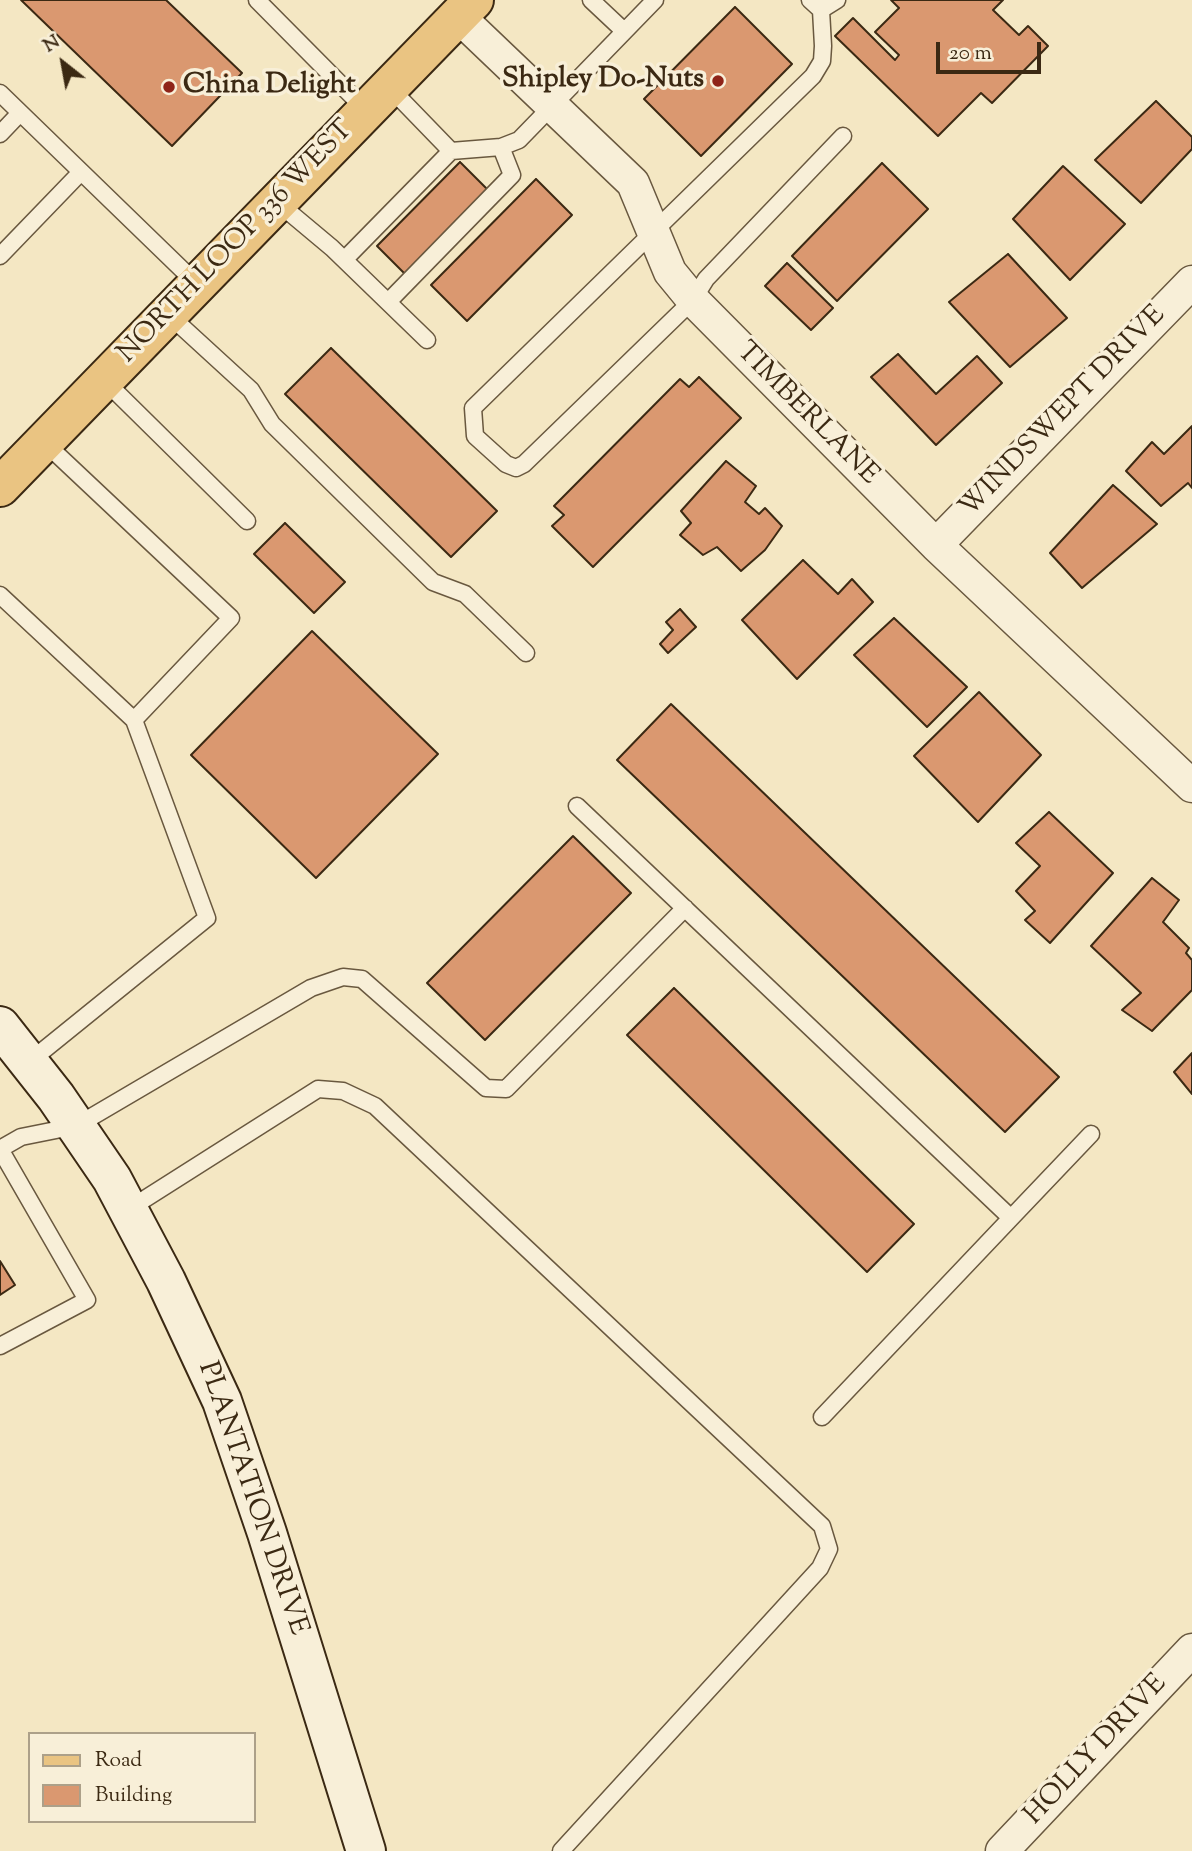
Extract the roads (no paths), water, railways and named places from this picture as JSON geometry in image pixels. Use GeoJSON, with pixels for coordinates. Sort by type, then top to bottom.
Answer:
{"type":"FeatureCollection","features":[{"type":"Feature","properties":{"kind":"main road","name":"NORTH LOOP 336 WEST"},"geometry":{"type":"LineString","coordinates":[[0,487],[466,8]]}},
{"type":"Feature","properties":{"kind":"street","name":"TIMBERLANE"},"geometry":{"type":"LineString","coordinates":[[466,8],[551,105],[634,183],[647,211],[653,236],[670,271],[693,300],[936,545],[1192,786]]}},
{"type":"Feature","properties":{"kind":"street","name":"WINDSWEPT DRIVE"},"geometry":{"type":"LineString","coordinates":[[936,545],[1192,282]]}},
{"type":"Feature","properties":{"kind":"street","name":"PLANTATION DRIVE"},"geometry":{"type":"LineString","coordinates":[[0,1026],[76,1126],[130,1209],[222,1401],[267,1533],[366,1851]]}},
{"type":"Feature","properties":{"kind":"street","name":"HOLLY DRIVE"},"geometry":{"type":"LineString","coordinates":[[1017,1846],[1192,1650]]}},
{"type":"Feature","properties":{"kind":"lane"},"geometry":{"type":"LineString","coordinates":[[257,0],[378,98],[451,151],[501,147],[519,140],[655,0]]}},
{"type":"Feature","properties":{"kind":"lane"},"geometry":{"type":"LineString","coordinates":[[591,0],[624,31]]}},
{"type":"Feature","properties":{"kind":"lane"},"geometry":{"type":"LineString","coordinates":[[837,0],[816,5],[822,61],[813,76],[653,236],[473,408],[475,436],[506,464],[516,468],[524,464],[693,300],[706,279],[844,136]]}},
{"type":"Feature","properties":{"kind":"lane"},"geometry":{"type":"LineString","coordinates":[[0,93],[197,285]]}},
{"type":"Feature","properties":{"kind":"lane"},"geometry":{"type":"LineString","coordinates":[[0,134],[20,113]]}},
{"type":"Feature","properties":{"kind":"lane"},"geometry":{"type":"LineString","coordinates":[[388,302],[512,176],[501,147]]}},
{"type":"Feature","properties":{"kind":"lane"},"geometry":{"type":"LineString","coordinates":[[345,259],[451,151]]}},
{"type":"Feature","properties":{"kind":"lane"},"geometry":{"type":"LineString","coordinates":[[0,256],[81,172]]}},
{"type":"Feature","properties":{"kind":"lane"},"geometry":{"type":"LineString","coordinates":[[277,202],[345,259],[427,340]]}},
{"type":"Feature","properties":{"kind":"lane"},"geometry":{"type":"LineString","coordinates":[[168,314],[251,390],[272,424],[433,582],[465,594],[526,653]]}},
{"type":"Feature","properties":{"kind":"lane"},"geometry":{"type":"LineString","coordinates":[[104,380],[247,521]]}},
{"type":"Feature","properties":{"kind":"lane"},"geometry":{"type":"LineString","coordinates":[[44,442],[231,618],[134,720]]}},
{"type":"Feature","properties":{"kind":"lane"},"geometry":{"type":"LineString","coordinates":[[0,595],[134,720],[207,918],[29,1062]]}},
{"type":"Feature","properties":{"kind":"lane"},"geometry":{"type":"LineString","coordinates":[[577,806],[1012,1218]]}},
{"type":"Feature","properties":{"kind":"lane"},"geometry":{"type":"LineString","coordinates":[[0,1346],[87,1300],[0,1149],[21,1137],[76,1126],[311,988],[343,977],[362,979],[486,1088],[506,1089],[685,908]]}},
{"type":"Feature","properties":{"kind":"lane"},"geometry":{"type":"LineString","coordinates":[[130,1209],[318,1089],[342,1091],[353,1096],[375,1107],[822,1526],[829,1549],[820,1568],[561,1851]]}},
{"type":"Feature","properties":{"kind":"lane"},"geometry":{"type":"LineString","coordinates":[[822,1417],[1091,1134]]}},
{"type":"Feature","properties":{"kind":"place","name":"Shipley Do-Nuts"},"geometry":{"type":"Point","coordinates":[718,81]}},
{"type":"Feature","properties":{"kind":"place","name":"China Delight"},"geometry":{"type":"Point","coordinates":[169,87]}}]}
